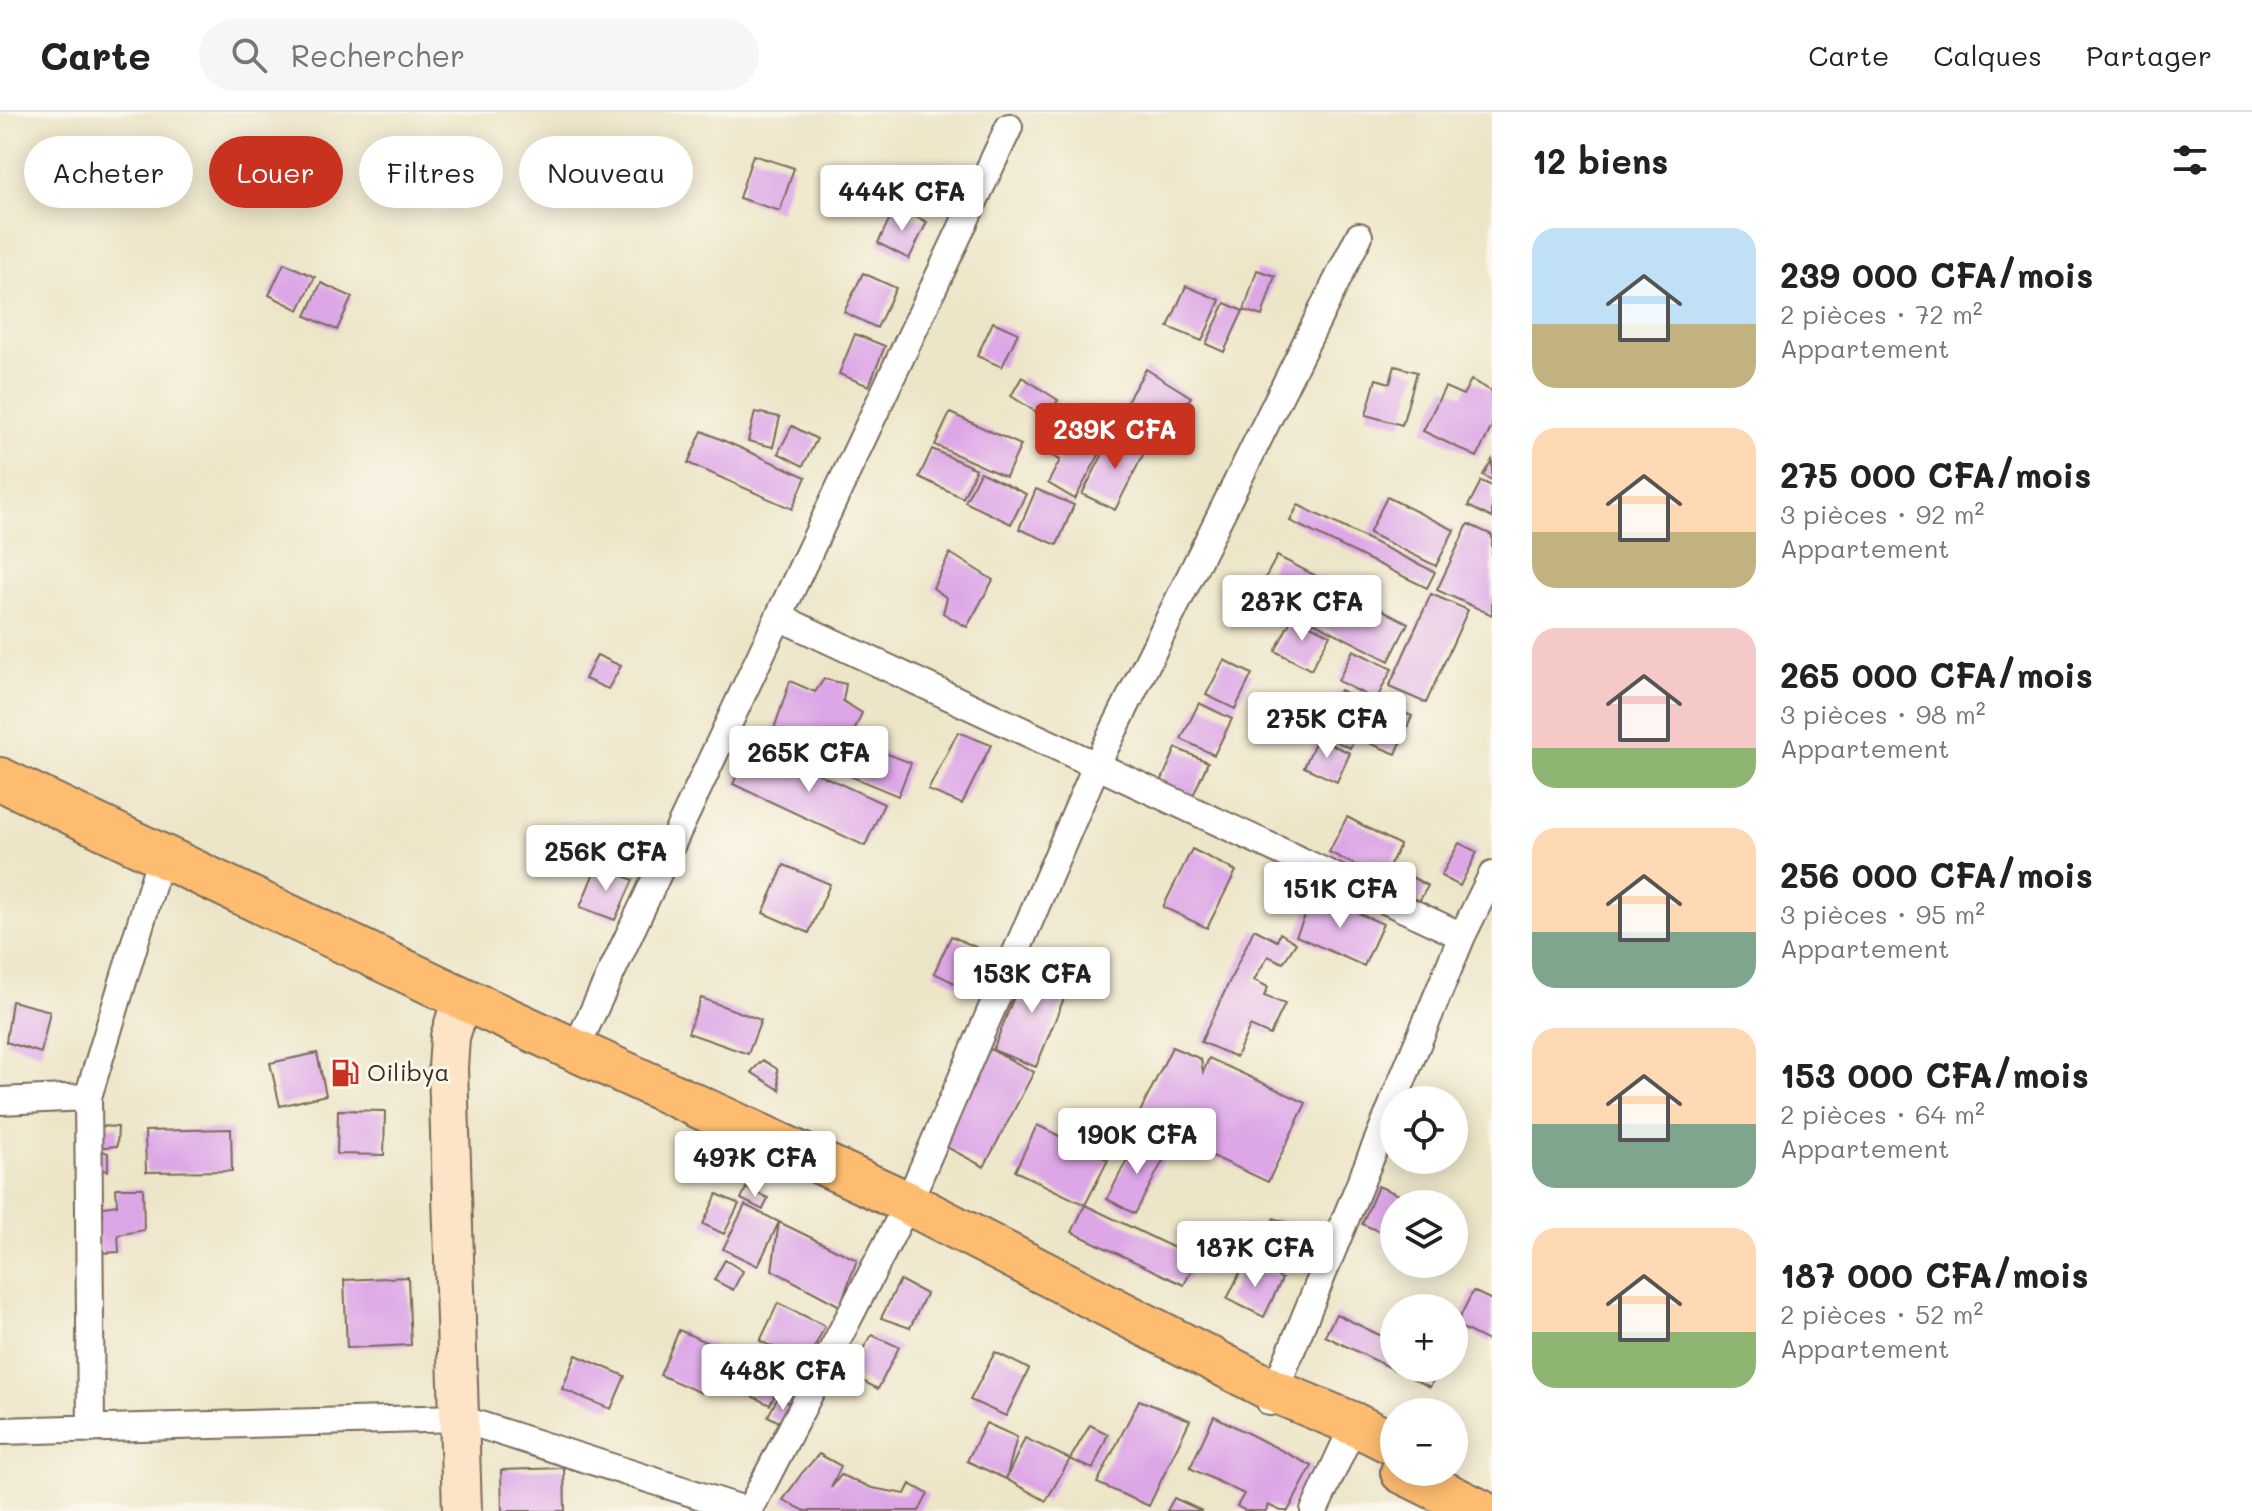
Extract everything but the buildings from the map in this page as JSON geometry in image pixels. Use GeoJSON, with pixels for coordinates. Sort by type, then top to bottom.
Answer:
{"type":"FeatureCollection","features":[{"type":"Feature","properties":{"kind":"main road"},"geometry":{"type":"LineString","coordinates":[[0,779],[458,1010],[566,1069],[904,1213]]}},
{"type":"Feature","properties":{"kind":"main road"},"geometry":{"type":"LineString","coordinates":[[0,804],[458,1010],[575,1050],[904,1213],[1270,1400],[1380,1461]]}},
{"type":"Feature","properties":{"kind":"main road"},"geometry":{"type":"LineString","coordinates":[[1270,1400],[1354,1424],[1380,1437]]}},
{"type":"Feature","properties":{"kind":"main road"},"geometry":{"type":"LineString","coordinates":[[1468,1480],[1492,1492]]}},
{"type":"Feature","properties":{"kind":"main road"},"geometry":{"type":"LineString","coordinates":[[1430,1486],[1481,1511]]}},
{"type":"Feature","properties":{"kind":"street"},"geometry":{"type":"LineString","coordinates":[[575,1050],[1009,127]]}},
{"type":"Feature","properties":{"kind":"street"},"geometry":{"type":"LineString","coordinates":[[0,1431],[458,1418],[748,1511],[904,1213],[1097,764],[1359,236]]}},
{"type":"Feature","properties":{"kind":"street"},"geometry":{"type":"LineString","coordinates":[[779,617],[1462,936]]}},
{"type":"Feature","properties":{"kind":"street"},"geometry":{"type":"LineString","coordinates":[[1400,1086],[1462,936],[1492,875]]}},
{"type":"Feature","properties":{"kind":"street"},"geometry":{"type":"LineString","coordinates":[[91,1429],[88,1097],[155,876]]}},
{"type":"Feature","properties":{"kind":"street"},"geometry":{"type":"LineString","coordinates":[[458,1010],[450,1037],[448,1068],[462,1511]]}},
{"type":"Feature","properties":{"kind":"street"},"geometry":{"type":"LineString","coordinates":[[0,1101],[88,1097]]}},
{"type":"Feature","properties":{"kind":"street"},"geometry":{"type":"LineString","coordinates":[[1270,1400],[1380,1134]]}},
{"type":"Feature","properties":{"kind":"street"},"geometry":{"type":"LineString","coordinates":[[1314,1511],[1345,1444]]}},
{"type":"Feature","properties":{"kind":"place","name":"Oilibya"},"geometry":{"type":"Point","coordinates":[345,1073]}}]}
